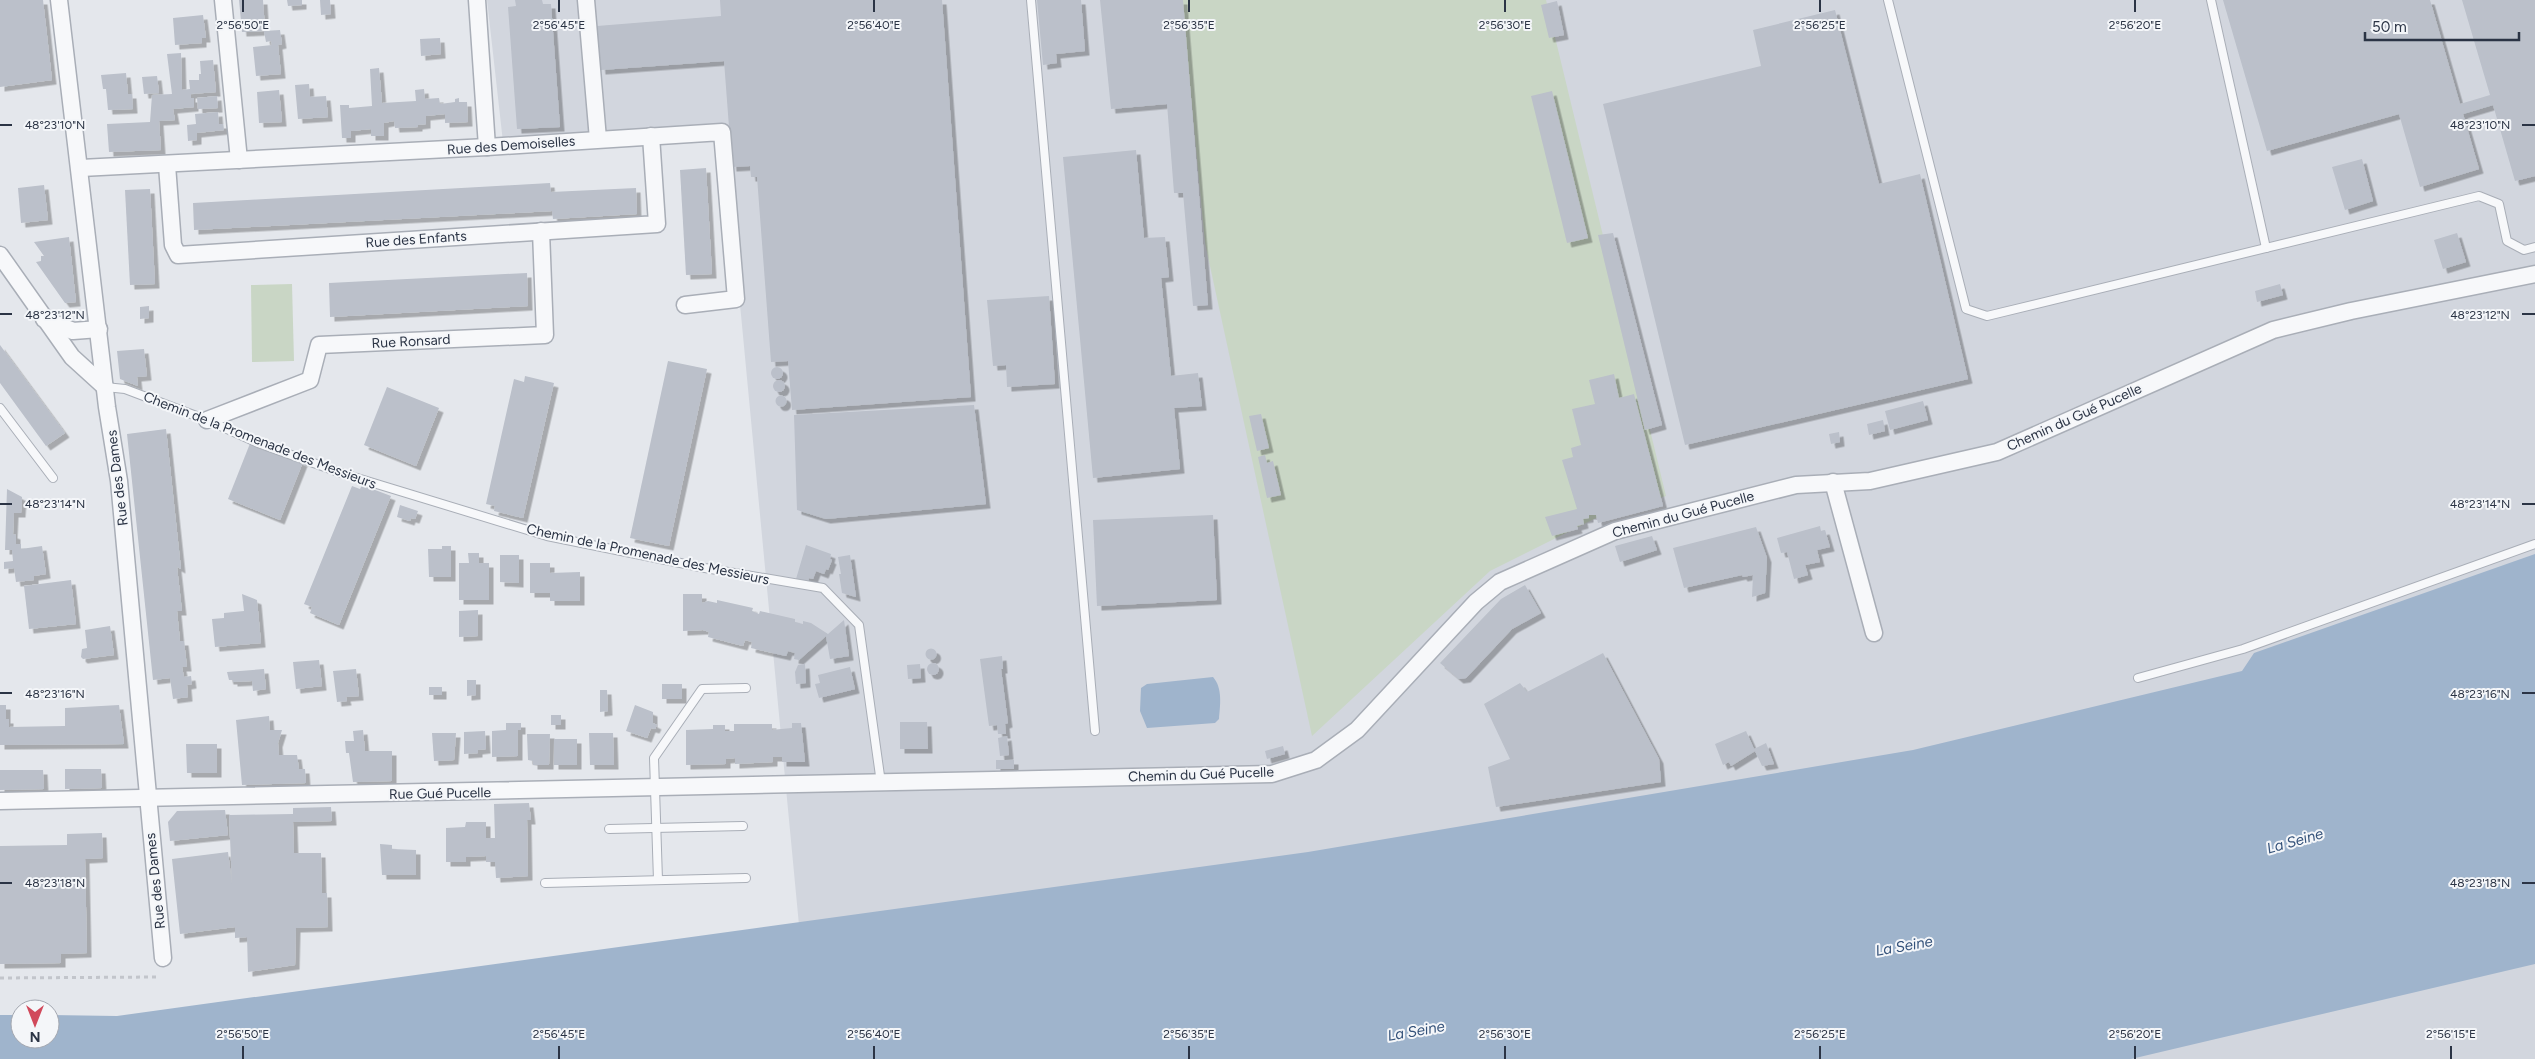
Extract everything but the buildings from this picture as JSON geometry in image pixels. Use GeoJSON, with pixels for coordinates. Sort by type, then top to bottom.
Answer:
{"type":"FeatureCollection","features":[{"type":"Feature","properties":{"kind":"street","name":"Rue des Dames"},"geometry":{"type":"LineString","coordinates":[[59,0],[73,126],[81,168],[105,387],[119,481],[163,958]]}},
{"type":"Feature","properties":{"kind":"street"},"geometry":{"type":"LineString","coordinates":[[223,0],[239,160]]}},
{"type":"Feature","properties":{"kind":"street"},"geometry":{"type":"LineString","coordinates":[[477,0],[487,147]]}},
{"type":"Feature","properties":{"kind":"street"},"geometry":{"type":"LineString","coordinates":[[586,0],[598,139]]}},
{"type":"Feature","properties":{"kind":"street","name":"Rue des Demoiselles"},"geometry":{"type":"LineString","coordinates":[[81,168],[168,165],[722,132],[736,299],[685,305]]}},
{"type":"Feature","properties":{"kind":"street","name":"Rue des Enfants"},"geometry":{"type":"LineString","coordinates":[[168,165],[173,245],[178,255],[657,224],[651,136]]}},
{"type":"Feature","properties":{"kind":"street","name":"Rue Ronsard"},"geometry":{"type":"LineString","coordinates":[[207,420],[310,380],[319,345],[546,335],[540,231]]}},
{"type":"Feature","properties":{"kind":"street"},"geometry":{"type":"LineString","coordinates":[[0,255],[72,357],[105,387]]}},
{"type":"Feature","properties":{"kind":"street","name":"Chemin du Gué Pucelle"},"geometry":{"type":"LineString","coordinates":[[881,783],[1272,774],[1316,760],[1357,730],[1476,602],[1500,582],[1615,531],[1796,485],[1870,481],[1997,452],[2157,379],[2273,330],[2351,311],[2535,274]]}},
{"type":"Feature","properties":{"kind":"street"},"geometry":{"type":"LineString","coordinates":[[44,319],[74,331],[99,329]]}},
{"type":"Feature","properties":{"kind":"street"},"geometry":{"type":"LineString","coordinates":[[1833,482],[1874,633]]}},
{"type":"Feature","properties":{"kind":"street","name":"Rue Gué Pucelle"},"geometry":{"type":"LineString","coordinates":[[0,801],[881,783]]}},
{"type":"Feature","properties":{"kind":"lane"},"geometry":{"type":"LineString","coordinates":[[1031,0],[1095,731]]}},
{"type":"Feature","properties":{"kind":"lane"},"geometry":{"type":"LineString","coordinates":[[1888,0],[1966,310],[1987,316],[2479,196],[2498,204],[2507,241],[2524,250],[2535,247]]}},
{"type":"Feature","properties":{"kind":"lane"},"geometry":{"type":"LineString","coordinates":[[2211,0],[2266,248]]}},
{"type":"Feature","properties":{"kind":"lane","name":"Chemin de la Promenade des Messieurs"},"geometry":{"type":"LineString","coordinates":[[105,387],[125,389],[207,420],[258,443],[344,474],[547,536],[705,568],[823,588],[859,625],[881,783]]}},
{"type":"Feature","properties":{"kind":"lane"},"geometry":{"type":"LineString","coordinates":[[0,408],[53,478]]}},
{"type":"Feature","properties":{"kind":"lane"},"geometry":{"type":"LineString","coordinates":[[2138,678],[2243,649],[2535,544]]}},
{"type":"Feature","properties":{"kind":"lane"},"geometry":{"type":"LineString","coordinates":[[658,880],[655,788],[656,753],[702,688],[746,688]]}},
{"type":"Feature","properties":{"kind":"lane"},"geometry":{"type":"LineString","coordinates":[[609,829],[743,826]]}},
{"type":"Feature","properties":{"kind":"lane"},"geometry":{"type":"LineString","coordinates":[[545,883],[746,878]]}},
{"type":"Feature","properties":{"kind":"path"},"geometry":{"type":"LineString","coordinates":[[0,978],[165,977],[163,958]]}},
{"type":"Feature","properties":{"kind":"shaded area"},"geometry":{"type":"Polygon","coordinates":[[[487,0],[2535,0],[2535,577],[2235,696],[1279,895],[799,925],[724,136],[504,151],[487,0]]]}},
{"type":"Feature","properties":{"kind":"shaded area"},"geometry":{"type":"Polygon","coordinates":[[[2535,937],[2535,1059],[1948,1059],[2535,937]]]}},
{"type":"Feature","properties":{"kind":"green space"},"geometry":{"type":"Polygon","coordinates":[[[1182,0],[1546,0],[1666,496],[1602,515],[1490,571],[1312,736],[1205,243],[1182,0]]]}},
{"type":"Feature","properties":{"kind":"green space"},"geometry":{"type":"Polygon","coordinates":[[[292,284],[294,361],[252,362],[251,285],[292,284]]]}},
{"type":"Feature","properties":{"kind":"water","name":"La Seine"},"geometry":{"type":"Polygon","coordinates":[[[2535,554],[2535,964],[2131,1059],[0,1059],[0,1015],[10,1015],[10,1049],[60,1049],[60,1015],[117,1016],[1308,852],[1913,750],[2242,671],[2254,653],[2535,554]]]}},
{"type":"Feature","properties":{"kind":"water"},"geometry":{"type":"Polygon","coordinates":[[[1213,677],[1218,686],[1220,697],[1219,719],[1215,723],[1147,728],[1140,711],[1141,688],[1147,684],[1213,677]]]}}]}
